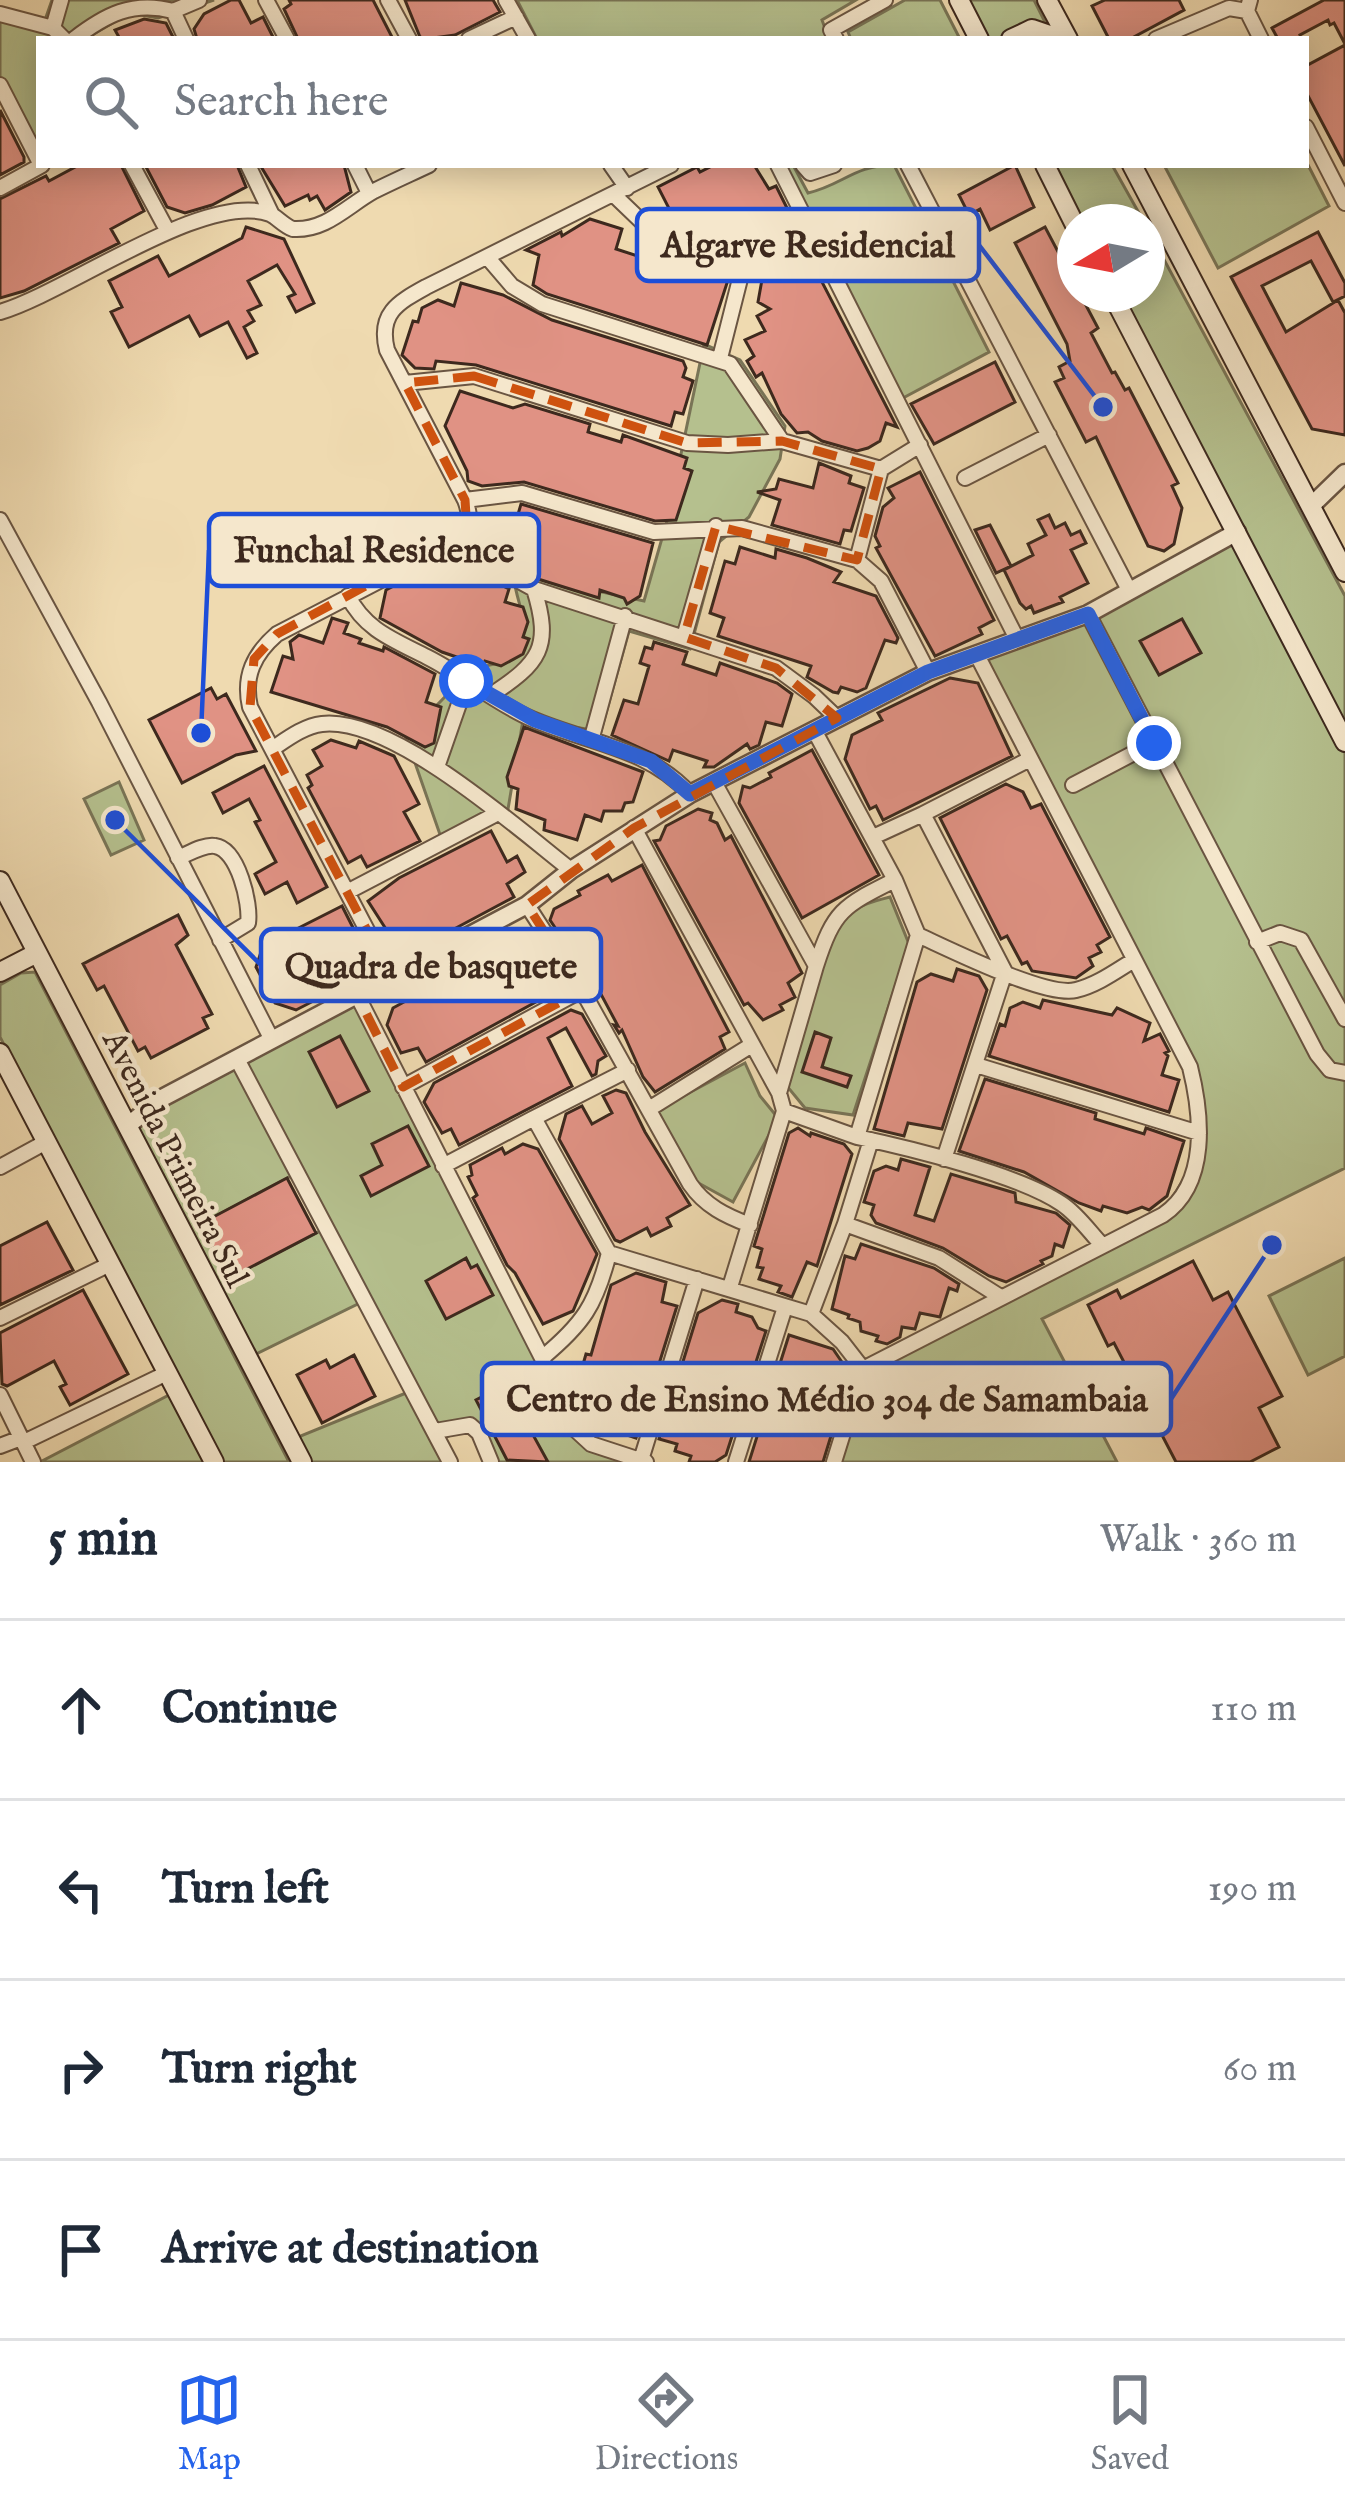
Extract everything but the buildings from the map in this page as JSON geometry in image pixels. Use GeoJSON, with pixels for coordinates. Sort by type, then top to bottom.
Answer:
{"type":"FeatureCollection","features":[{"type":"Feature","properties":{"kind":"main road"},"geometry":{"type":"LineString","coordinates":[[959,0],[977,36]]}},
{"type":"Feature","properties":{"kind":"main road"},"geometry":{"type":"LineString","coordinates":[[1047,0],[1063,36]]}},
{"type":"Feature","properties":{"kind":"main road"},"geometry":{"type":"LineString","coordinates":[[1016,36],[1038,29],[1056,36]]}},
{"type":"Feature","properties":{"kind":"main road"},"geometry":{"type":"LineString","coordinates":[[1046,168],[1064,204]]}},
{"type":"Feature","properties":{"kind":"main road"},"geometry":{"type":"LineString","coordinates":[[1134,168],[1345,572]]}},
{"type":"Feature","properties":{"kind":"main road"},"geometry":{"type":"LineString","coordinates":[[1121,312],[1345,742]]}},
{"type":"Feature","properties":{"kind":"main road","name":"Avenida Primeira Sul"},"geometry":{"type":"LineString","coordinates":[[0,881],[302,1462]]}},
{"type":"Feature","properties":{"kind":"main road"},"geometry":{"type":"LineString","coordinates":[[0,972],[37,952]]}},
{"type":"Feature","properties":{"kind":"main road"},"geometry":{"type":"LineString","coordinates":[[0,1053],[214,1462]]}},
{"type":"Feature","properties":{"kind":"street"},"geometry":{"type":"LineString","coordinates":[[0,14],[58,34],[61,0]]}},
{"type":"Feature","properties":{"kind":"street"},"geometry":{"type":"LineString","coordinates":[[79,36],[127,8],[173,11],[199,0]]}},
{"type":"Feature","properties":{"kind":"street"},"geometry":{"type":"LineString","coordinates":[[266,0],[285,36]]}},
{"type":"Feature","properties":{"kind":"street"},"geometry":{"type":"LineString","coordinates":[[388,0],[407,36]]}},
{"type":"Feature","properties":{"kind":"street"},"geometry":{"type":"LineString","coordinates":[[506,0],[526,36]]}},
{"type":"Feature","properties":{"kind":"street"},"geometry":{"type":"LineString","coordinates":[[834,36],[831,30],[885,0]]}},
{"type":"Feature","properties":{"kind":"street"},"geometry":{"type":"LineString","coordinates":[[1163,36],[1229,8],[1248,5],[1259,34]]}},
{"type":"Feature","properties":{"kind":"street"},"geometry":{"type":"LineString","coordinates":[[173,11],[185,36]]}},
{"type":"Feature","properties":{"kind":"street"},"geometry":{"type":"LineString","coordinates":[[475,36],[516,17]]}},
{"type":"Feature","properties":{"kind":"street"},"geometry":{"type":"LineString","coordinates":[[0,86],[36,154]]}},
{"type":"Feature","properties":{"kind":"street"},"geometry":{"type":"LineString","coordinates":[[1309,134],[1345,203]]}},
{"type":"Feature","properties":{"kind":"street"},"geometry":{"type":"LineString","coordinates":[[0,188],[36,167]]}},
{"type":"Feature","properties":{"kind":"street"},"geometry":{"type":"LineString","coordinates":[[134,168],[167,230]]}},
{"type":"Feature","properties":{"kind":"street"},"geometry":{"type":"LineString","coordinates":[[249,168],[272,214],[288,228],[313,228],[336,218],[369,193],[423,168]]}},
{"type":"Feature","properties":{"kind":"street"},"geometry":{"type":"LineString","coordinates":[[356,168],[369,193]]}},
{"type":"Feature","properties":{"kind":"street"},"geometry":{"type":"LineString","coordinates":[[612,168],[621,192],[664,243],[743,267]]}},
{"type":"Feature","properties":{"kind":"street"},"geometry":{"type":"LineString","coordinates":[[392,978],[247,693],[254,659],[277,634],[456,542],[466,531],[470,513],[387,350],[385,319],[401,301],[665,168]]}},
{"type":"Feature","properties":{"kind":"street"},"geometry":{"type":"LineString","coordinates":[[779,168],[1018,639]]}},
{"type":"Feature","properties":{"kind":"street"},"geometry":{"type":"LineString","coordinates":[[910,168],[1129,590]]}},
{"type":"Feature","properties":{"kind":"street"},"geometry":{"type":"LineString","coordinates":[[0,312],[80,278],[167,230],[225,213],[272,214]]}},
{"type":"Feature","properties":{"kind":"street"},"geometry":{"type":"LineString","coordinates":[[720,358],[743,267],[808,226]]}},
{"type":"Feature","properties":{"kind":"street"},"geometry":{"type":"LineString","coordinates":[[488,258],[512,286],[542,304],[720,358],[739,373],[782,441]]}},
{"type":"Feature","properties":{"kind":"street"},"geometry":{"type":"LineString","coordinates":[[405,383],[474,376],[687,443],[782,441],[881,469]]}},
{"type":"Feature","properties":{"kind":"street"},"geometry":{"type":"LineString","coordinates":[[965,478],[1049,435]]}},
{"type":"Feature","properties":{"kind":"street"},"geometry":{"type":"LineString","coordinates":[[857,560],[881,469],[920,445]]}},
{"type":"Feature","properties":{"kind":"street"},"geometry":{"type":"LineString","coordinates":[[1295,476],[1341,476]]}},
{"type":"Feature","properties":{"kind":"street"},"geometry":{"type":"LineString","coordinates":[[1311,506],[1341,476]]}},
{"type":"Feature","properties":{"kind":"street"},"geometry":{"type":"LineString","coordinates":[[465,500],[522,493],[654,532],[742,528],[857,560],[881,581],[928,672]]}},
{"type":"Feature","properties":{"kind":"street"},"geometry":{"type":"LineString","coordinates":[[0,520],[272,1040]]}},
{"type":"Feature","properties":{"kind":"street"},"geometry":{"type":"LineString","coordinates":[[685,637],[716,526]]}},
{"type":"Feature","properties":{"kind":"street"},"geometry":{"type":"LineString","coordinates":[[466,531],[514,578],[534,589],[776,668],[837,718]]}},
{"type":"Feature","properties":{"kind":"street"},"geometry":{"type":"LineString","coordinates":[[123,1118],[527,905],[571,870],[690,794],[928,672],[1088,614],[1237,532]]}},
{"type":"Feature","properties":{"kind":"street"},"geometry":{"type":"LineString","coordinates":[[491,695],[530,666],[543,642],[534,589]]}},
{"type":"Feature","properties":{"kind":"street"},"geometry":{"type":"LineString","coordinates":[[348,596],[369,626],[535,720],[651,761],[690,794]]}},
{"type":"Feature","properties":{"kind":"street"},"geometry":{"type":"LineString","coordinates":[[1088,614],[1324,1065],[1345,1073]]}},
{"type":"Feature","properties":{"kind":"street"},"geometry":{"type":"LineString","coordinates":[[592,737],[625,616]]}},
{"type":"Feature","properties":{"kind":"street"},"geometry":{"type":"LineString","coordinates":[[834,1462],[863,1369],[1162,1215],[1187,1195],[1198,1133],[1190,1067],[977,655]]}},
{"type":"Feature","properties":{"kind":"street"},"geometry":{"type":"LineString","coordinates":[[437,767],[466,681]]}},
{"type":"Feature","properties":{"kind":"street"},"geometry":{"type":"LineString","coordinates":[[272,749],[327,723],[383,739],[437,767],[571,870]]}},
{"type":"Feature","properties":{"kind":"street"},"geometry":{"type":"LineString","coordinates":[[811,1314],[845,1224],[918,935],[895,880],[814,730]]}},
{"type":"Feature","properties":{"kind":"street"},"geometry":{"type":"LineString","coordinates":[[1073,785],[1154,743]]}},
{"type":"Feature","properties":{"kind":"street"},"geometry":{"type":"LineString","coordinates":[[873,837],[1030,759]]}},
{"type":"Feature","properties":{"kind":"street"},"geometry":{"type":"LineString","coordinates":[[716,784],[816,966]]}},
{"type":"Feature","properties":{"kind":"street"},"geometry":{"type":"LineString","coordinates":[[349,891],[498,813]]}},
{"type":"Feature","properties":{"kind":"street"},"geometry":{"type":"LineString","coordinates":[[923,814],[1004,972],[944,1160]]}},
{"type":"Feature","properties":{"kind":"street"},"geometry":{"type":"LineString","coordinates":[[634,828],[779,1093],[784,1111],[730,1287]]}},
{"type":"Feature","properties":{"kind":"street"},"geometry":{"type":"LineString","coordinates":[[178,858],[214,845],[234,865],[249,900],[248,923],[220,940]]}},
{"type":"Feature","properties":{"kind":"street"},"geometry":{"type":"LineString","coordinates":[[779,1093],[816,966],[837,916],[895,880]]}},
{"type":"Feature","properties":{"kind":"street"},"geometry":{"type":"LineString","coordinates":[[527,905],[582,990],[698,1196],[724,1215],[750,1225]]}},
{"type":"Feature","properties":{"kind":"street"},"geometry":{"type":"LineString","coordinates":[[1257,942],[1280,933],[1301,940],[1345,1019]]}},
{"type":"Feature","properties":{"kind":"street"},"geometry":{"type":"LineString","coordinates":[[918,935],[1004,972],[1073,992],[1134,960]]}},
{"type":"Feature","properties":{"kind":"street"},"geometry":{"type":"LineString","coordinates":[[403,1087],[582,990]]}},
{"type":"Feature","properties":{"kind":"street"},"geometry":{"type":"LineString","coordinates":[[358,997],[542,1358],[558,1406],[575,1432],[591,1444],[644,1461],[697,1280]]}},
{"type":"Feature","properties":{"kind":"street"},"geometry":{"type":"LineString","coordinates":[[649,1109],[750,1046]]}},
{"type":"Feature","properties":{"kind":"street"},"geometry":{"type":"LineString","coordinates":[[237,1058],[450,1462]]}},
{"type":"Feature","properties":{"kind":"street"},"geometry":{"type":"LineString","coordinates":[[976,1065],[1198,1133]]}},
{"type":"Feature","properties":{"kind":"street"},"geometry":{"type":"LineString","coordinates":[[443,1166],[628,1070]]}},
{"type":"Feature","properties":{"kind":"street"},"geometry":{"type":"LineString","coordinates":[[784,1111],[1055,1200],[1101,1244]]}},
{"type":"Feature","properties":{"kind":"street"},"geometry":{"type":"LineString","coordinates":[[534,1118],[609,1252],[600,1291],[584,1319],[542,1358]]}},
{"type":"Feature","properties":{"kind":"street"},"geometry":{"type":"LineString","coordinates":[[0,1167],[46,1142]]}},
{"type":"Feature","properties":{"kind":"street"},"geometry":{"type":"LineString","coordinates":[[845,1224],[939,1258],[971,1274],[999,1296]]}},
{"type":"Feature","properties":{"kind":"street"},"geometry":{"type":"LineString","coordinates":[[609,1252],[811,1314],[863,1369]]}},
{"type":"Feature","properties":{"kind":"street"},"geometry":{"type":"LineString","coordinates":[[0,1318],[110,1264]]}},
{"type":"Feature","properties":{"kind":"street"},"geometry":{"type":"LineString","coordinates":[[736,1462],[785,1307]]}},
{"type":"Feature","properties":{"kind":"street"},"geometry":{"type":"LineString","coordinates":[[0,1445],[22,1440],[167,1373]]}},
{"type":"Feature","properties":{"kind":"street"},"geometry":{"type":"LineString","coordinates":[[0,1395],[33,1462]]}},
{"type":"Feature","properties":{"kind":"street"},"geometry":{"type":"LineString","coordinates":[[435,1431],[470,1425],[491,1462]]}},
{"type":"Feature","properties":{"kind":"highlighted area"},"geometry":{"type":"Polygon","coordinates":[[[474,376],[687,443],[782,441],[881,469],[857,560],[716,526],[684,637],[776,668],[837,718],[634,828],[527,905],[582,990],[403,1087],[358,997],[392,978],[250,707],[254,659],[277,634],[467,531],[465,500],[405,383],[474,376]]]}},
{"type":"Feature","properties":{"kind":"green space"},"geometry":{"type":"Polygon","coordinates":[[[52,0],[214,0],[158,18],[130,13],[90,36],[36,36],[36,159],[0,90],[0,14],[45,20],[52,0]]]}},
{"type":"Feature","properties":{"kind":"green space"},"geometry":{"type":"Polygon","coordinates":[[[517,0],[856,0],[822,20],[828,36],[535,36],[517,0]]]}},
{"type":"Feature","properties":{"kind":"green space"},"geometry":{"type":"Polygon","coordinates":[[[905,0],[940,0],[958,36],[850,36],[848,32],[905,0]]]}},
{"type":"Feature","properties":{"kind":"green space"},"geometry":{"type":"Polygon","coordinates":[[[967,0],[1034,0],[1047,26],[1020,24],[1006,36],[985,36],[967,0]]]}},
{"type":"Feature","properties":{"kind":"green space"},"geometry":{"type":"Polygon","coordinates":[[[1309,167],[1329,206],[1218,268],[1166,168],[1309,167]]]}},
{"type":"Feature","properties":{"kind":"green space"},"geometry":{"type":"Polygon","coordinates":[[[786,168],[795,168],[808,193],[869,168],[896,168],[989,352],[903,398],[786,168]]]}},
{"type":"Feature","properties":{"kind":"green space"},"geometry":{"type":"Polygon","coordinates":[[[1054,168],[1114,168],[1134,204],[1073,204],[1054,168]]]}},
{"type":"Feature","properties":{"kind":"green space"},"geometry":{"type":"Polygon","coordinates":[[[1165,261],[1345,596],[1345,727],[1128,312],[1165,312],[1165,261]]]}},
{"type":"Feature","properties":{"kind":"green space"},"geometry":{"type":"Polygon","coordinates":[[[704,344],[740,360],[785,426],[780,459],[749,517],[719,542],[690,649],[629,631],[601,731],[523,720],[507,815],[444,846],[406,737],[472,669],[508,661],[523,625],[513,573],[644,601],[667,521],[704,344]]]}},
{"type":"Feature","properties":{"kind":"green space"},"geometry":{"type":"Polygon","coordinates":[[[1237,532],[1345,742],[1345,1168],[1042,1319],[1117,1462],[831,1462],[863,1369],[1162,1215],[1195,1160],[1195,1086],[977,655],[1088,614],[1237,532]]]}},
{"type":"Feature","properties":{"kind":"green space"},"geometry":{"type":"Polygon","coordinates":[[[119,782],[144,840],[111,855],[84,799],[119,782]]]}},
{"type":"Feature","properties":{"kind":"green space"},"geometry":{"type":"Polygon","coordinates":[[[890,897],[909,944],[853,1115],[805,1108],[786,1085],[825,948],[846,916],[890,897]]]}},
{"type":"Feature","properties":{"kind":"green space"},"geometry":{"type":"Polygon","coordinates":[[[35,972],[289,1462],[221,1462],[0,1037],[0,985],[21,973],[35,972]]]}},
{"type":"Feature","properties":{"kind":"green space"},"geometry":{"type":"Polygon","coordinates":[[[356,999],[566,1421],[592,1444],[646,1462],[486,1462],[468,1427],[440,1440],[362,1302],[256,1354],[121,1117],[356,999]],[[297,1173],[201,1224],[230,1277],[326,1228],[297,1173]]]}},
{"type":"Feature","properties":{"kind":"green space"},"geometry":{"type":"Polygon","coordinates":[[[745,1063],[760,1096],[778,1118],[733,1202],[693,1180],[657,1110],[745,1063]]]}},
{"type":"Feature","properties":{"kind":"green space"},"geometry":{"type":"Polygon","coordinates":[[[1345,1258],[1345,1356],[1308,1375],[1269,1296],[1345,1258]]]}},
{"type":"Feature","properties":{"kind":"green space"},"geometry":{"type":"Polygon","coordinates":[[[406,1393],[444,1462],[307,1462],[298,1437],[406,1393]]]}},
{"type":"Feature","properties":{"kind":"green space"},"geometry":{"type":"Polygon","coordinates":[[[169,1395],[204,1462],[40,1462],[169,1395]]]}},
{"type":"Feature","properties":{"kind":"place","name":"Algarve Residencial"},"geometry":{"type":"Point","coordinates":[1103,407]}},
{"type":"Feature","properties":{"kind":"place","name":"Funchal Residence"},"geometry":{"type":"Point","coordinates":[201,733]}},
{"type":"Feature","properties":{"kind":"place","name":"Quadra de basquete"},"geometry":{"type":"Point","coordinates":[115,820]}},
{"type":"Feature","properties":{"kind":"place","name":"Centro de Ensino Médio 304 de Samambaia"},"geometry":{"type":"Point","coordinates":[1272,1245]}},
{"type":"Feature","properties":{"kind":"route"},"geometry":{"type":"LineString","coordinates":[[466,681],[535,720],[651,761],[690,794],[928,672],[1088,614],[1154,743]]}}]}
